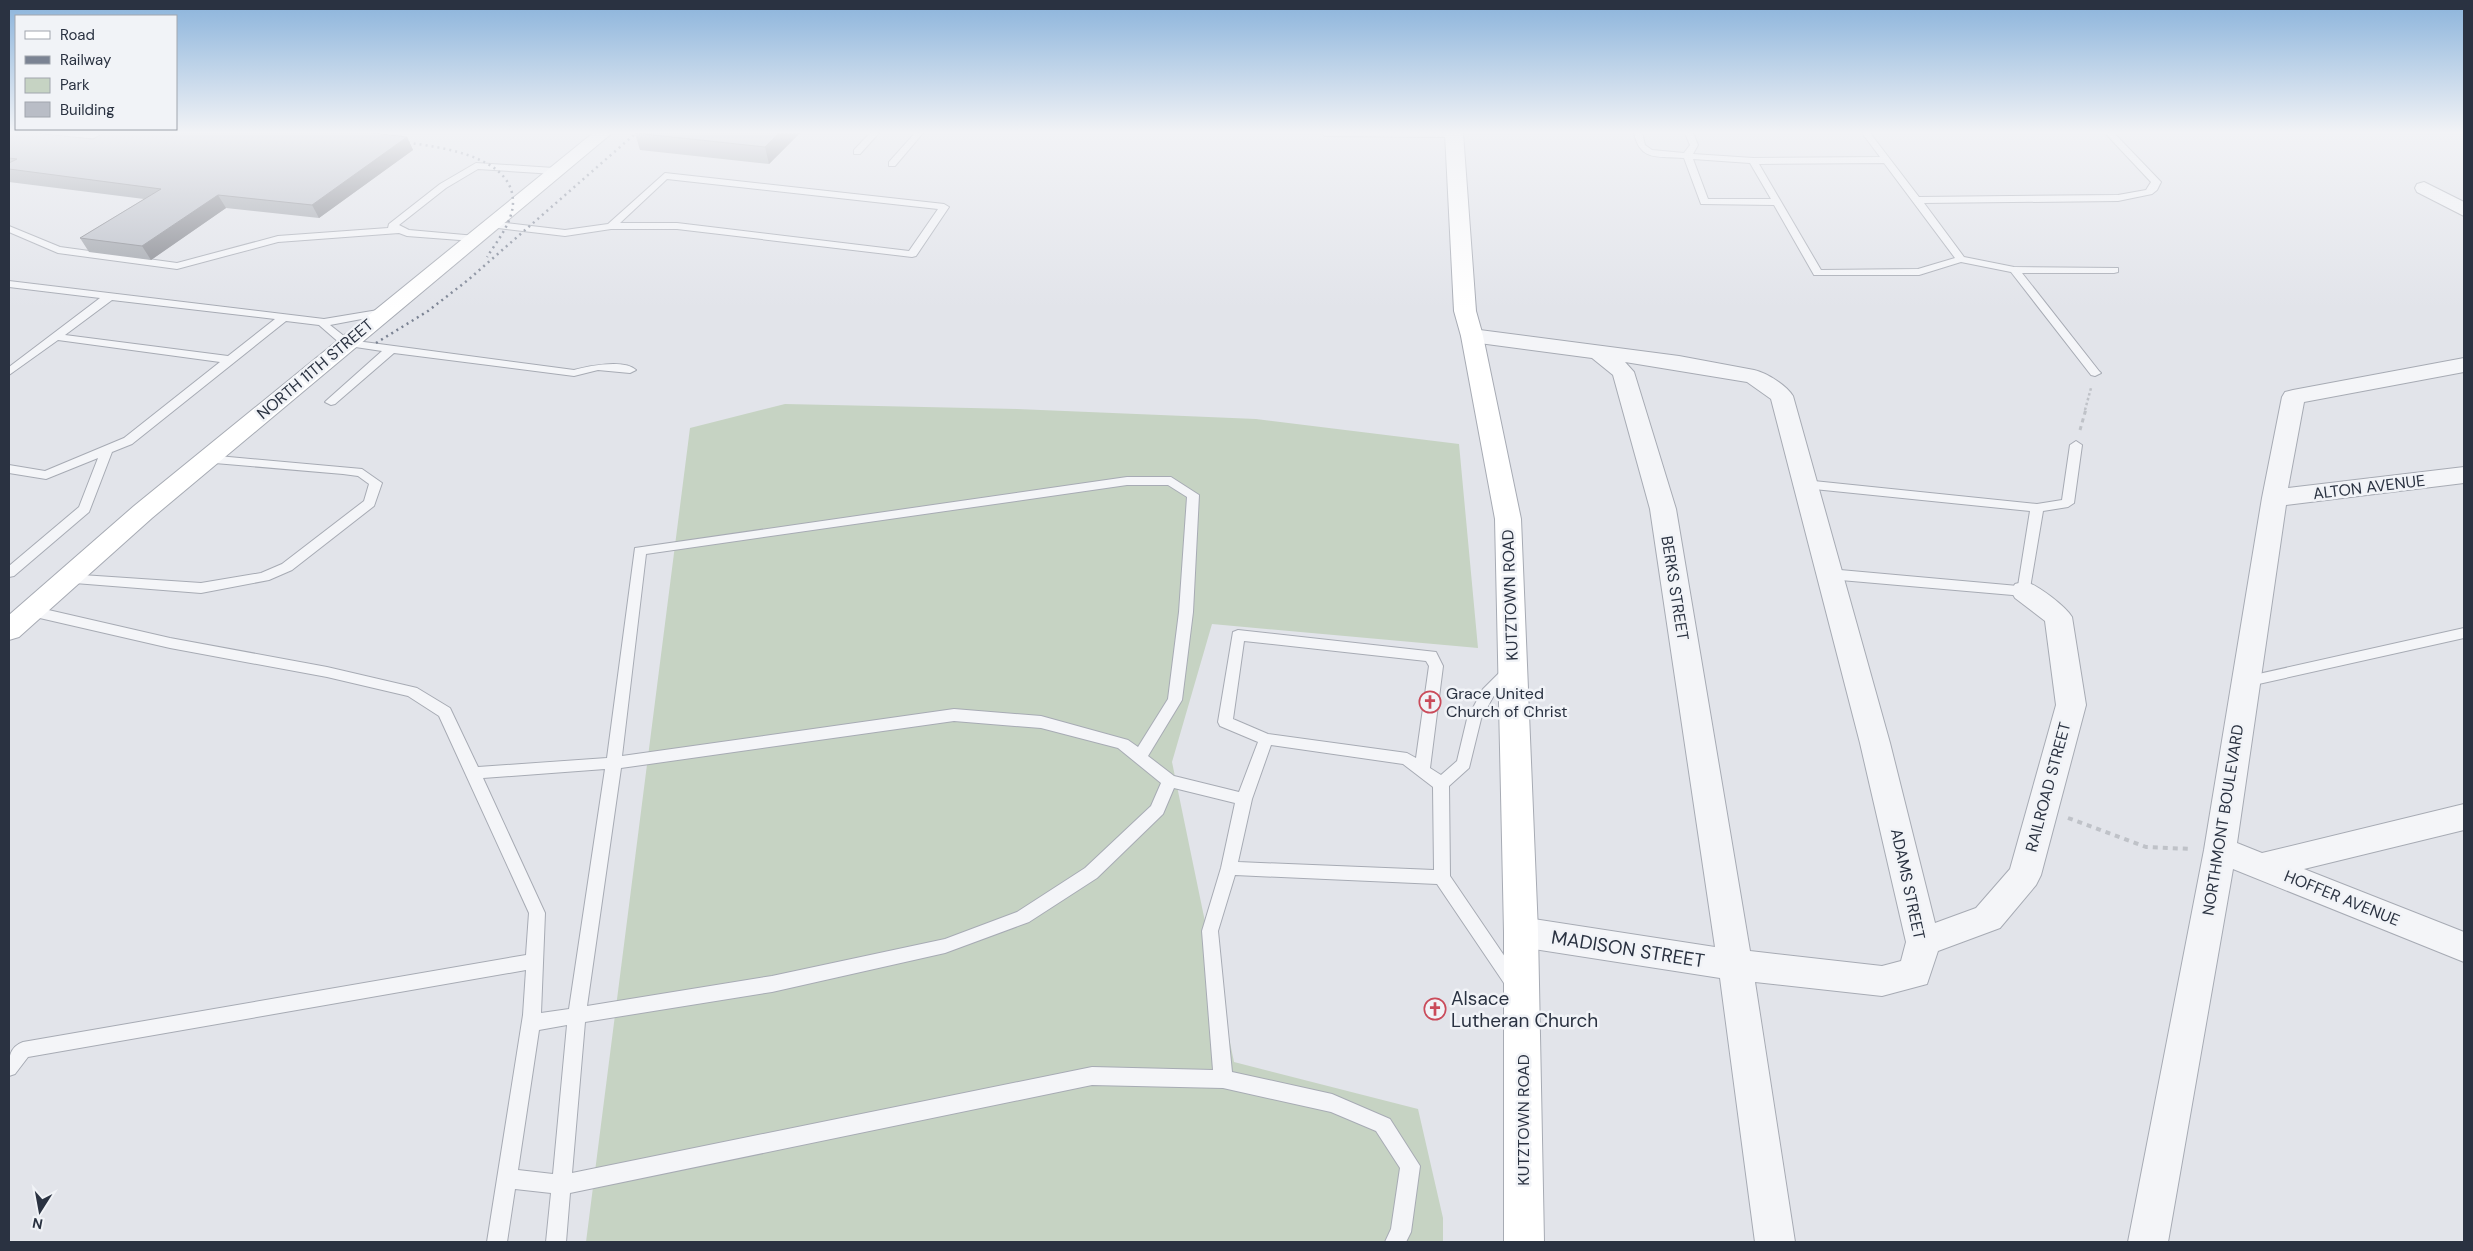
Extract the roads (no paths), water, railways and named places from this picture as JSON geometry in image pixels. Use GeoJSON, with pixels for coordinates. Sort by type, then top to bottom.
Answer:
{"type":"FeatureCollection","features":[{"type":"Feature","properties":{"kind":"main road","name":"NORTH 11TH STREET"},"geometry":{"type":"LineString","coordinates":[[9,630],[207,459],[529,191]]}},
{"type":"Feature","properties":{"kind":"main road","name":"KUTZTOWN ROAD"},"geometry":{"type":"LineString","coordinates":[[1458,191],[1465,311],[1472,336],[1508,519],[1522,932],[1524,1242]]}},
{"type":"Feature","properties":{"kind":"main road","name":"NORTH 11TH STREET"},"geometry":{"type":"LineString","coordinates":[[9,636],[31,611]]}},
{"type":"Feature","properties":{"kind":"street"},"geometry":{"type":"LineString","coordinates":[[2430,191],[2464,210]]}},
{"type":"Feature","properties":{"kind":"street"},"geometry":{"type":"LineString","coordinates":[[1472,336],[1598,352]]}},
{"type":"Feature","properties":{"kind":"street","name":"ADAMS STREET"},"geometry":{"type":"LineString","coordinates":[[1598,352],[1679,363],[1754,377],[1782,396],[1805,489],[1875,743],[1923,942],[1915,972],[1882,981],[1735,965]]}},
{"type":"Feature","properties":{"kind":"street","name":"BERKS STREET"},"geometry":{"type":"LineString","coordinates":[[1598,352],[1623,372],[1663,508],[1735,965]]}},
{"type":"Feature","properties":{"kind":"street","name":"NORTHMONT BOULEVARD"},"geometry":{"type":"LineString","coordinates":[[2148,1242],[2220,850],[2274,498],[2293,397],[2464,365]]}},
{"type":"Feature","properties":{"kind":"street","name":"ALTON AVENUE"},"geometry":{"type":"LineString","coordinates":[[2274,498],[2464,475]]}},
{"type":"Feature","properties":{"kind":"street","name":"RAILROAD STREET"},"geometry":{"type":"LineString","coordinates":[[1923,942],[1988,918],[2024,875],[2070,704],[2058,617],[2024,591]]}},
{"type":"Feature","properties":{"kind":"street"},"geometry":{"type":"LineString","coordinates":[[2262,866],[2464,817]]}},
{"type":"Feature","properties":{"kind":"street","name":"HOFFER AVENUE"},"geometry":{"type":"LineString","coordinates":[[2220,850],[2464,947]]}},
{"type":"Feature","properties":{"kind":"street","name":"MADISON STREET"},"geometry":{"type":"LineString","coordinates":[[1522,932],[1735,965]]}},
{"type":"Feature","properties":{"kind":"street"},"geometry":{"type":"LineString","coordinates":[[1735,965],[1775,1242]]}},
{"type":"Feature","properties":{"kind":"lane"},"geometry":{"type":"LineString","coordinates":[[436,191],[392,226],[407,233],[473,238]]}},
{"type":"Feature","properties":{"kind":"lane"},"geometry":{"type":"LineString","coordinates":[[611,226],[648,191]]}},
{"type":"Feature","properties":{"kind":"lane"},"geometry":{"type":"LineString","coordinates":[[490,224],[565,233],[611,226],[677,226],[912,254],[944,207],[803,191]]}},
{"type":"Feature","properties":{"kind":"lane"},"geometry":{"type":"LineString","coordinates":[[1700,191],[1704,202],[1776,202]]}},
{"type":"Feature","properties":{"kind":"lane"},"geometry":{"type":"LineString","coordinates":[[1770,191],[1818,273],[1919,272],[1961,259],[2014,270],[2114,270]]}},
{"type":"Feature","properties":{"kind":"lane"},"geometry":{"type":"LineString","coordinates":[[1911,191],[1961,259]]}},
{"type":"Feature","properties":{"kind":"lane"},"geometry":{"type":"LineString","coordinates":[[1917,200],[2118,198],[2150,191]]}},
{"type":"Feature","properties":{"kind":"lane"},"geometry":{"type":"LineString","coordinates":[[9,228],[58,250],[177,266],[278,238],[401,230]]}},
{"type":"Feature","properties":{"kind":"lane"},"geometry":{"type":"LineString","coordinates":[[2014,270],[2095,373]]}},
{"type":"Feature","properties":{"kind":"lane"},"geometry":{"type":"LineString","coordinates":[[9,284],[324,322],[384,312]]}},
{"type":"Feature","properties":{"kind":"lane"},"geometry":{"type":"LineString","coordinates":[[9,372],[111,295]]}},
{"type":"Feature","properties":{"kind":"lane"},"geometry":{"type":"LineString","coordinates":[[9,469],[46,474],[128,441],[284,317]]}},
{"type":"Feature","properties":{"kind":"lane"},"geometry":{"type":"LineString","coordinates":[[324,322],[325,326],[346,343],[574,373],[598,368],[630,370]]}},
{"type":"Feature","properties":{"kind":"lane"},"geometry":{"type":"LineString","coordinates":[[56,336],[230,360]]}},
{"type":"Feature","properties":{"kind":"lane"},"geometry":{"type":"LineString","coordinates":[[331,402],[391,349]]}},
{"type":"Feature","properties":{"kind":"lane"},"geometry":{"type":"LineString","coordinates":[[1805,489],[2037,508],[2068,503],[2076,446]]}},
{"type":"Feature","properties":{"kind":"lane"},"geometry":{"type":"LineString","coordinates":[[9,573],[85,509],[107,450]]}},
{"type":"Feature","properties":{"kind":"lane"},"geometry":{"type":"LineString","coordinates":[[67,579],[201,588],[264,578],[287,567],[370,503],[376,483],[362,473],[343,470],[207,459]]}},
{"type":"Feature","properties":{"kind":"lane"},"geometry":{"type":"LineString","coordinates":[[556,1242],[577,1015],[614,763],[640,551],[1127,481],[1171,481],[1193,495],[1184,621],[1175,700],[1139,758]]}},
{"type":"Feature","properties":{"kind":"lane"},"geometry":{"type":"LineString","coordinates":[[1829,574],[2024,591],[2037,508]]}},
{"type":"Feature","properties":{"kind":"lane"},"geometry":{"type":"LineString","coordinates":[[31,611],[170,643],[327,672],[412,692],[445,712],[538,913],[531,1023],[497,1242]]}},
{"type":"Feature","properties":{"kind":"lane"},"geometry":{"type":"LineString","coordinates":[[2245,682],[2464,633]]}},
{"type":"Feature","properties":{"kind":"lane"},"geometry":{"type":"LineString","coordinates":[[1422,770],[1436,666],[1431,656],[1238,635],[1226,722],[1266,740],[1407,759],[1441,784]]}},
{"type":"Feature","properties":{"kind":"lane"},"geometry":{"type":"LineString","coordinates":[[1513,669],[1488,693],[1474,719],[1464,764],[1441,784],[1442,877],[1522,996]]}},
{"type":"Feature","properties":{"kind":"lane"},"geometry":{"type":"LineString","coordinates":[[472,773],[614,763],[954,715],[1041,722],[1122,744],[1169,781],[1244,799]]}},
{"type":"Feature","properties":{"kind":"lane"},"geometry":{"type":"LineString","coordinates":[[1223,1079],[1210,931],[1229,868],[1244,799],[1266,740]]}},
{"type":"Feature","properties":{"kind":"lane"},"geometry":{"type":"LineString","coordinates":[[531,1023],[772,984],[944,946],[1023,917],[1091,873],[1157,810],[1169,781]]}},
{"type":"Feature","properties":{"kind":"lane"},"geometry":{"type":"LineString","coordinates":[[1229,868],[1442,877]]}},
{"type":"Feature","properties":{"kind":"lane"},"geometry":{"type":"LineString","coordinates":[[9,1068],[23,1050],[535,961]]}},
{"type":"Feature","properties":{"kind":"lane"},"geometry":{"type":"LineString","coordinates":[[507,1178],[562,1185],[1092,1076],[1223,1079],[1332,1103],[1383,1125],[1410,1166],[1401,1232],[1395,1242]]}},
{"type":"Feature","properties":{"kind":"railway"},"geometry":{"type":"LineString","coordinates":[[487,257],[504,231],[510,217],[513,202],[510,191]]}},
{"type":"Feature","properties":{"kind":"railway"},"geometry":{"type":"LineString","coordinates":[[376,343],[428,311],[468,280],[569,191]]}},
{"type":"Feature","properties":{"kind":"place","name":"Grace United Church of Christ"},"geometry":{"type":"Point","coordinates":[1430,702]}},
{"type":"Feature","properties":{"kind":"place","name":"Alsace Lutheran Church"},"geometry":{"type":"Point","coordinates":[1435,1009]}}]}
